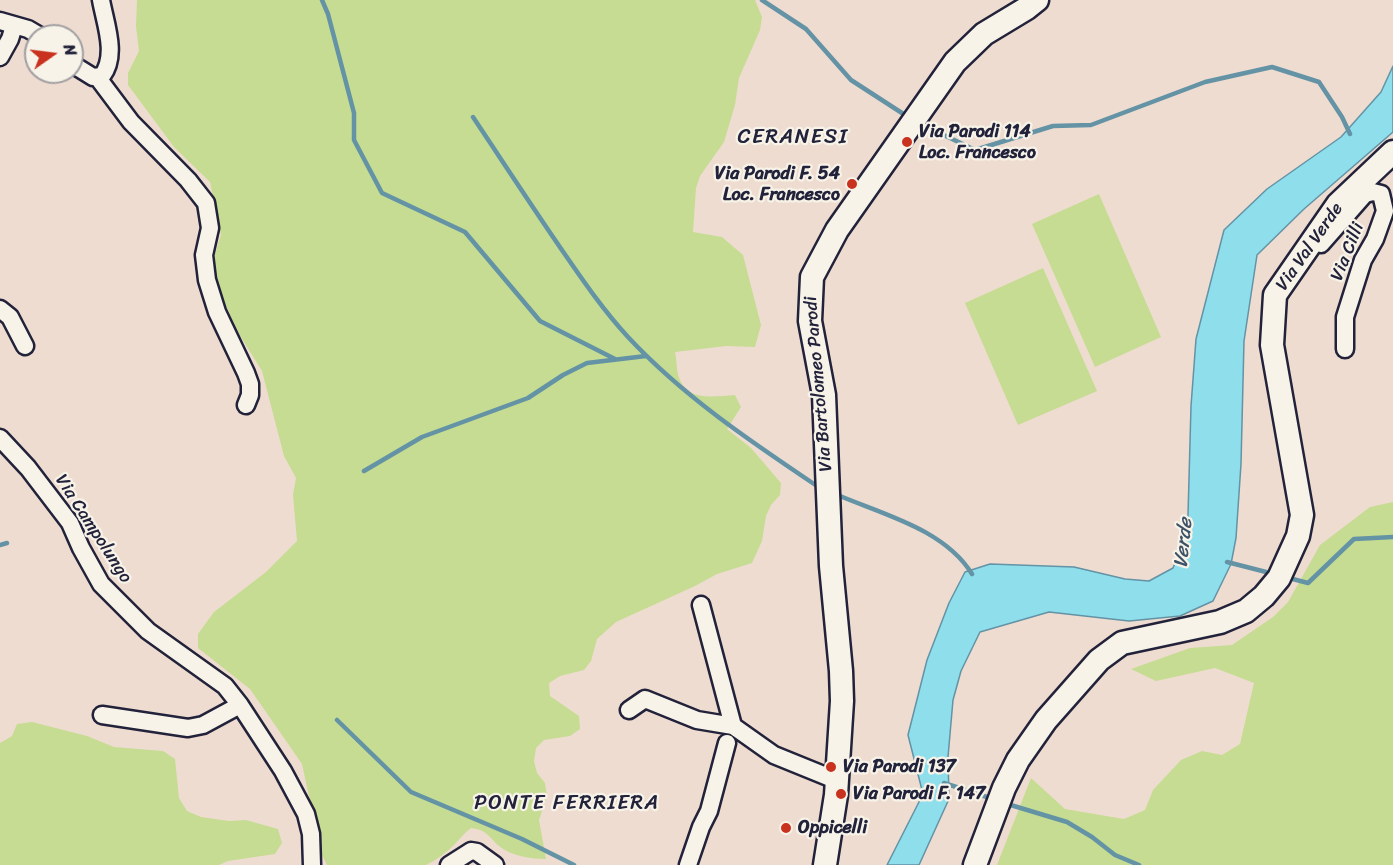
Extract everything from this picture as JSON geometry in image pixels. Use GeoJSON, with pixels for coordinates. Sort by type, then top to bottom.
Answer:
{"type":"FeatureCollection","features":[{"type":"Feature","properties":{"kind":"main road","name":"Via Bartolomeo Parodi"},"geometry":{"type":"LineString","coordinates":[[825,865],[837,781],[842,671],[831,566],[824,395],[810,321],[812,277],[837,230],[955,62],[984,34],[1037,0]]}},
{"type":"Feature","properties":{"kind":"main road","name":"Via Val Verde"},"geometry":{"type":"LineString","coordinates":[[975,865],[1004,788],[1018,760],[1046,720],[1099,660],[1122,643],[1220,622],[1246,611],[1264,596],[1279,578],[1298,536],[1302,515],[1272,345],[1275,295],[1338,204],[1393,152]]}},
{"type":"Feature","properties":{"kind":"street"},"geometry":{"type":"LineString","coordinates":[[98,78],[108,67],[110,49],[101,0]]}},
{"type":"Feature","properties":{"kind":"street"},"geometry":{"type":"LineString","coordinates":[[0,57],[10,39],[7,23],[24,28]]}},
{"type":"Feature","properties":{"kind":"street"},"geometry":{"type":"LineString","coordinates":[[84,72],[98,78],[131,122],[188,180],[206,203],[210,228],[204,255],[207,280],[217,312],[250,384],[250,395],[246,405]]}},
{"type":"Feature","properties":{"kind":"street","name":"Via Cilli"},"geometry":{"type":"LineString","coordinates":[[1287,279],[1365,194],[1373,192],[1381,194],[1385,211],[1375,239],[1363,260],[1345,317],[1345,349]]}},
{"type":"Feature","properties":{"kind":"street"},"geometry":{"type":"LineString","coordinates":[[0,309],[10,317],[26,346]]}},
{"type":"Feature","properties":{"kind":"street","name":"Via Campolungo"},"geometry":{"type":"LineString","coordinates":[[0,438],[28,468],[70,523],[101,584],[148,631],[225,686],[240,705],[283,771],[306,814],[311,834],[312,865]]}},
{"type":"Feature","properties":{"kind":"street"},"geometry":{"type":"LineString","coordinates":[[701,606],[733,726]]}},
{"type":"Feature","properties":{"kind":"street"},"geometry":{"type":"LineString","coordinates":[[629,710],[645,699],[697,720],[733,726],[774,755],[837,781]]}},
{"type":"Feature","properties":{"kind":"street"},"geometry":{"type":"LineString","coordinates":[[102,715],[188,728],[203,725],[240,705]]}},
{"type":"Feature","properties":{"kind":"street"},"geometry":{"type":"LineString","coordinates":[[688,865],[709,810],[727,743]]}},
{"type":"Feature","properties":{"kind":"street"},"geometry":{"type":"LineString","coordinates":[[448,865],[471,850],[495,865]]}},
{"type":"Feature","properties":{"kind":"green space"},"geometry":{"type":"Polygon","coordinates":[[[137,0],[755,0],[762,17],[760,30],[739,78],[735,105],[724,142],[700,176],[696,188],[693,232],[722,237],[743,255],[761,325],[755,347],[726,346],[675,352],[679,377],[684,387],[690,392],[704,396],[735,395],[741,407],[727,429],[751,448],[781,483],[780,495],[771,505],[766,516],[762,541],[752,563],[717,574],[616,622],[597,639],[591,661],[584,670],[560,676],[549,683],[550,696],[579,716],[580,729],[570,736],[544,740],[536,748],[534,761],[537,773],[545,783],[547,796],[539,820],[546,859],[515,855],[499,846],[484,832],[471,828],[448,851],[426,865],[327,865],[322,855],[302,764],[250,689],[198,648],[198,634],[214,612],[266,572],[297,541],[293,495],[296,478],[284,456],[262,371],[236,329],[216,282],[214,257],[221,235],[210,182],[174,147],[128,85],[128,73],[139,51],[136,26],[137,0]]]}},
{"type":"Feature","properties":{"kind":"green space"},"geometry":{"type":"Polygon","coordinates":[[[1099,194],[1161,337],[1095,367],[1032,224],[1099,194]]]}},
{"type":"Feature","properties":{"kind":"green space"},"geometry":{"type":"Polygon","coordinates":[[[1043,268],[1097,391],[1018,425],[965,303],[1043,268]]]}},
{"type":"Feature","properties":{"kind":"green space"},"geometry":{"type":"Polygon","coordinates":[[[1393,502],[1393,865],[997,865],[1031,778],[1065,809],[1124,819],[1145,810],[1153,790],[1181,760],[1202,751],[1222,755],[1240,744],[1254,683],[1215,668],[1156,681],[1131,669],[1190,648],[1232,645],[1273,617],[1288,602],[1320,545],[1370,507],[1393,502]]]}},
{"type":"Feature","properties":{"kind":"green space"},"geometry":{"type":"Polygon","coordinates":[[[32,722],[87,736],[114,747],[163,751],[175,759],[179,798],[187,811],[201,817],[229,821],[246,820],[278,829],[282,843],[275,854],[228,861],[219,865],[0,865],[0,743],[12,736],[17,724],[32,722]]]}},
{"type":"Feature","properties":{"kind":"water","name":"Verde"},"geometry":{"type":"Polygon","coordinates":[[[1393,66],[1393,132],[1304,209],[1257,255],[1244,341],[1241,464],[1236,538],[1231,564],[1213,601],[1180,616],[1129,621],[1049,612],[980,632],[961,671],[953,700],[948,757],[949,799],[919,865],[887,865],[923,794],[908,735],[927,660],[949,603],[965,572],[990,564],[1074,567],[1125,579],[1149,581],[1173,568],[1183,542],[1188,515],[1191,406],[1196,339],[1224,230],[1267,189],[1341,137],[1381,92],[1393,66]]]}},
{"type":"Feature","properties":{"kind":"waterway"},"geometry":{"type":"LineString","coordinates":[[322,0],[328,14],[354,113],[354,140],[382,193],[465,232],[540,321],[615,359]]}},
{"type":"Feature","properties":{"kind":"waterway"},"geometry":{"type":"LineString","coordinates":[[762,0],[806,29],[851,80],[905,115]]}},
{"type":"Feature","properties":{"kind":"waterway"},"geometry":{"type":"LineString","coordinates":[[923,125],[975,150],[1053,126],[1091,125],[1205,82],[1272,67],[1319,82],[1342,117],[1350,134]]}},
{"type":"Feature","properties":{"kind":"waterway"},"geometry":{"type":"LineString","coordinates":[[473,117],[579,275],[628,337],[694,398],[742,435],[817,486]]}},
{"type":"Feature","properties":{"kind":"waterway"},"geometry":{"type":"LineString","coordinates":[[364,471],[422,437],[528,398],[563,375],[587,363],[646,356]]}},
{"type":"Feature","properties":{"kind":"waterway"},"geometry":{"type":"LineString","coordinates":[[840,496],[894,517],[930,535],[946,546],[972,574]]}},
{"type":"Feature","properties":{"kind":"waterway"},"geometry":{"type":"LineString","coordinates":[[1285,577],[1308,583],[1354,539],[1393,537]]}},
{"type":"Feature","properties":{"kind":"waterway"},"geometry":{"type":"LineString","coordinates":[[0,545],[7,543]]}},
{"type":"Feature","properties":{"kind":"waterway"},"geometry":{"type":"LineString","coordinates":[[1227,562],[1274,574]]}},
{"type":"Feature","properties":{"kind":"waterway"},"geometry":{"type":"LineString","coordinates":[[337,720],[411,792],[522,839],[574,865]]}},
{"type":"Feature","properties":{"kind":"waterway"},"geometry":{"type":"LineString","coordinates":[[944,783],[993,799]]}},
{"type":"Feature","properties":{"kind":"waterway"},"geometry":{"type":"LineString","coordinates":[[1004,803],[1067,822],[1092,837],[1115,855],[1139,865]]}},
{"type":"Feature","properties":{"kind":"place","name":"Via Parodi 114 Loc. Francesco"},"geometry":{"type":"Point","coordinates":[907,142]}},
{"type":"Feature","properties":{"kind":"place","name":"Via Parodi F. 54 Loc. Francesco"},"geometry":{"type":"Point","coordinates":[852,184]}},
{"type":"Feature","properties":{"kind":"place","name":"Via Parodi 137"},"geometry":{"type":"Point","coordinates":[831,767]}},
{"type":"Feature","properties":{"kind":"place","name":"Via Parodi F. 147"},"geometry":{"type":"Point","coordinates":[841,794]}},
{"type":"Feature","properties":{"kind":"place","name":"Oppicelli"},"geometry":{"type":"Point","coordinates":[786,828]}},
{"type":"Feature","properties":{"kind":"district","name":"CERANESI"},"geometry":{"type":"Point","coordinates":[793,138]}},
{"type":"Feature","properties":{"kind":"district","name":"PONTE FERRIERA"},"geometry":{"type":"Point","coordinates":[567,804]}}]}
